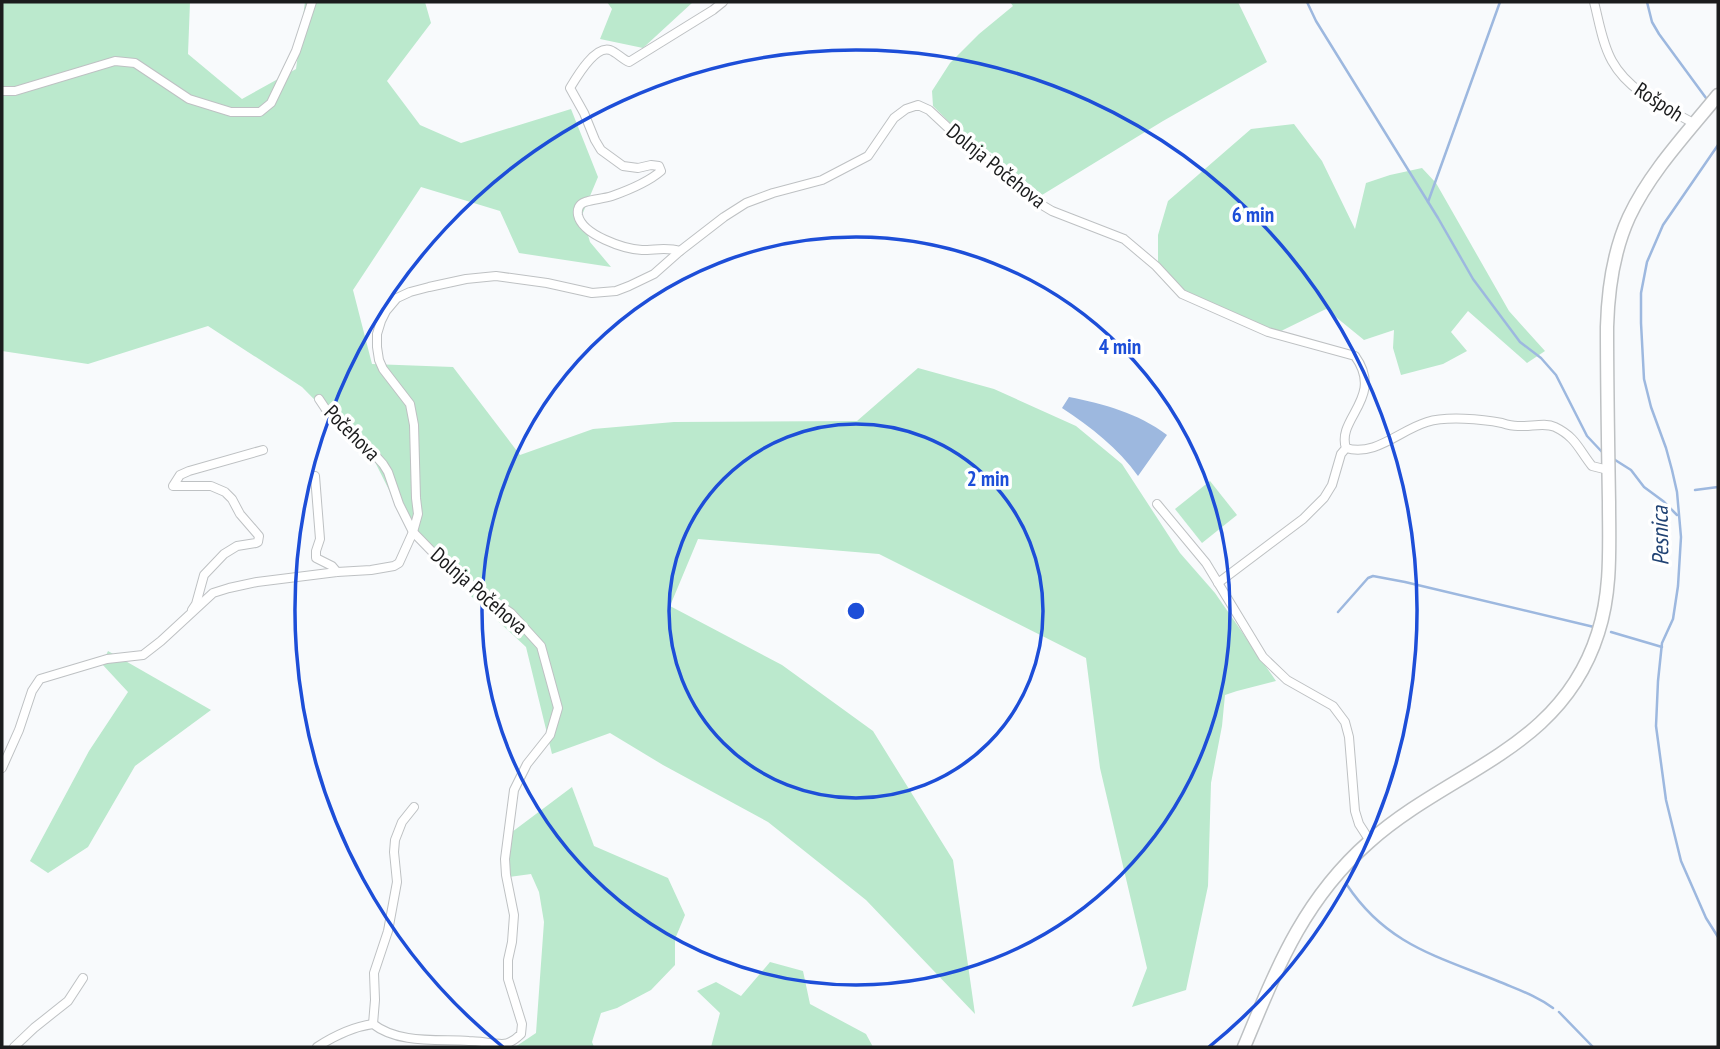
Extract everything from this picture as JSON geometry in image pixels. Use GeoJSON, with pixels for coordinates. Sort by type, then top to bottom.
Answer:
{"type":"FeatureCollection","features":[{"type":"Feature","properties":{"kind":"main road"},"geometry":{"type":"LineString","coordinates":[[1244,1047],[1283,956],[1305,916],[1335,876],[1370,841],[1529,734],[1553,711],[1574,684],[1595,643],[1607,594],[1609,559],[1607,307],[1616,254],[1629,216],[1642,194],[1718,95]]}},
{"type":"Feature","properties":{"kind":"street"},"geometry":{"type":"LineString","coordinates":[[2,91],[15,91],[115,61],[135,64],[189,99],[231,112],[260,112],[271,103],[296,51],[312,2]]}},
{"type":"Feature","properties":{"kind":"street"},"geometry":{"type":"LineString","coordinates":[[680,251],[627,247],[592,233],[583,225],[578,217],[580,205],[638,186],[660,171],[659,166],[623,166],[601,150],[569,88],[596,53],[610,50],[629,62],[635,60],[723,2]]}},
{"type":"Feature","properties":{"kind":"street","name":"Rošpoh"},"geometry":{"type":"LineString","coordinates":[[1594,2],[1603,40],[1612,61],[1622,75],[1636,90],[1695,124]]}},
{"type":"Feature","properties":{"kind":"street","name":"Dolnja Počehova"},"geometry":{"type":"LineString","coordinates":[[505,1046],[521,1034],[522,1024],[508,979],[514,915],[505,859],[514,790],[527,764],[550,735],[558,708],[541,646],[511,613],[450,570],[413,532],[418,514],[414,425],[410,404],[383,369],[377,347],[381,321],[397,298],[429,287],[496,275],[592,293],[616,291],[654,274],[724,217],[747,203],[822,180],[868,156],[894,118],[911,107],[922,106],[1037,202],[1052,211],[1124,239],[1156,266],[1182,294],[1268,332],[1355,356],[1362,366],[1366,382],[1361,401],[1344,440],[1346,448],[1332,485],[1324,498],[1303,519],[1218,583]]}},
{"type":"Feature","properties":{"kind":"street","name":"Počehova"},"geometry":{"type":"LineString","coordinates":[[319,398],[335,419],[365,444],[383,464],[413,532]]}},
{"type":"Feature","properties":{"kind":"street"},"geometry":{"type":"LineString","coordinates":[[1346,448],[1371,448],[1427,422],[1464,420],[1521,426],[1552,425],[1572,437],[1592,466],[1608,459]]}},
{"type":"Feature","properties":{"kind":"street"},"geometry":{"type":"LineString","coordinates":[[187,618],[196,604],[204,575],[224,554],[237,546],[258,542],[259,536],[226,492],[211,486],[173,486],[180,475],[190,471],[263,450]]}},
{"type":"Feature","properties":{"kind":"street"},"geometry":{"type":"LineString","coordinates":[[315,476],[320,539],[316,558],[332,566],[337,572]]}},
{"type":"Feature","properties":{"kind":"street"},"geometry":{"type":"LineString","coordinates":[[1157,504],[1206,563],[1263,657],[1287,680],[1333,706],[1345,722],[1349,737],[1356,811],[1359,824],[1370,841]]}},
{"type":"Feature","properties":{"kind":"street"},"geometry":{"type":"LineString","coordinates":[[2,768],[38,681],[107,659],[143,655],[213,593],[229,587],[394,566],[399,563],[413,532]]}},
{"type":"Feature","properties":{"kind":"street"},"geometry":{"type":"LineString","coordinates":[[373,1024],[374,973],[388,931],[397,882],[395,840],[402,822],[414,807]]}},
{"type":"Feature","properties":{"kind":"street"},"geometry":{"type":"LineString","coordinates":[[14,1047],[68,1001],[83,978]]}},
{"type":"Feature","properties":{"kind":"street"},"geometry":{"type":"LineString","coordinates":[[373,1024],[379,1029],[406,1038],[505,1046]]}},
{"type":"Feature","properties":{"kind":"street"},"geometry":{"type":"LineString","coordinates":[[317,1047],[344,1032],[373,1024]]}},
{"type":"Feature","properties":{"kind":"green space"},"geometry":{"type":"Polygon","coordinates":[[[2,2],[190,2],[188,54],[242,99],[296,69],[305,2],[425,2],[431,23],[387,81],[420,125],[461,143],[571,109],[598,177],[582,215],[590,242],[611,267],[519,253],[500,211],[421,187],[353,290],[372,364],[453,367],[520,455],[593,429],[674,422],[857,421],[918,368],[994,389],[1076,426],[1122,464],[1180,553],[1215,593],[1276,681],[1225,695],[1211,783],[1208,886],[1186,990],[1132,1007],[1147,968],[1100,768],[1086,658],[879,554],[698,539],[670,606],[782,665],[873,731],[953,860],[975,1014],[866,900],[768,822],[610,733],[552,754],[526,647],[471,596],[404,520],[374,460],[302,387],[208,326],[88,364],[2,351],[2,2]]]}},
{"type":"Feature","properties":{"kind":"green space"},"geometry":{"type":"Polygon","coordinates":[[[607,2],[693,2],[643,48],[600,39],[612,9],[607,2]]]}},
{"type":"Feature","properties":{"kind":"green space"},"geometry":{"type":"Polygon","coordinates":[[[1010,2],[1238,2],[1267,62],[1163,121],[1042,195],[993,154],[961,134],[933,106],[932,91],[950,63],[1013,6],[1010,2]]]}},
{"type":"Feature","properties":{"kind":"green space"},"geometry":{"type":"Polygon","coordinates":[[[1294,124],[1322,161],[1355,229],[1366,183],[1422,168],[1436,183],[1509,311],[1545,351],[1527,363],[1468,311],[1451,332],[1467,351],[1443,364],[1401,375],[1393,348],[1394,330],[1364,340],[1326,309],[1277,333],[1184,292],[1158,264],[1158,235],[1168,201],[1251,129],[1294,124]]]}},
{"type":"Feature","properties":{"kind":"green space"},"geometry":{"type":"Polygon","coordinates":[[[1210,481],[1237,515],[1202,543],[1175,509],[1210,481]]]}},
{"type":"Feature","properties":{"kind":"green space"},"geometry":{"type":"Polygon","coordinates":[[[108,651],[211,710],[135,766],[88,847],[48,873],[30,861],[89,751],[128,692],[102,664],[108,651]]]}},
{"type":"Feature","properties":{"kind":"green space"},"geometry":{"type":"Polygon","coordinates":[[[572,787],[594,846],[668,878],[685,915],[675,939],[675,965],[651,990],[617,1008],[601,1013],[592,1042],[594,1047],[515,1047],[536,1033],[544,922],[539,892],[531,874],[509,877],[508,854],[512,832],[572,787]]]}},
{"type":"Feature","properties":{"kind":"green space"},"geometry":{"type":"Polygon","coordinates":[[[770,962],[803,971],[810,1004],[866,1034],[873,1047],[711,1047],[720,1013],[697,991],[716,982],[741,996],[770,962]]]}},
{"type":"Feature","properties":{"kind":"water"},"geometry":{"type":"Polygon","coordinates":[[[1069,397],[1120,410],[1167,435],[1138,476],[1122,456],[1103,439],[1062,408],[1069,397]]]}},
{"type":"Feature","properties":{"kind":"waterway"},"geometry":{"type":"LineString","coordinates":[[1307,2],[1473,279],[1520,342],[1541,358],[1556,375],[1587,436],[1603,453]]}},
{"type":"Feature","properties":{"kind":"waterway"},"geometry":{"type":"LineString","coordinates":[[1428,202],[1500,2]]}},
{"type":"Feature","properties":{"kind":"waterway"},"geometry":{"type":"LineString","coordinates":[[1647,2],[1652,22],[1659,34],[1706,98]]}},
{"type":"Feature","properties":{"kind":"waterway","name":"Pesnica"},"geometry":{"type":"LineString","coordinates":[[1718,145],[1663,225],[1647,262],[1641,293],[1644,379],[1672,470],[1681,537],[1673,619],[1662,643],[1656,726],[1666,800],[1681,861],[1706,918],[1718,937]]}},
{"type":"Feature","properties":{"kind":"waterway"},"geometry":{"type":"LineString","coordinates":[[1612,458],[1631,470],[1644,487],[1677,515]]}},
{"type":"Feature","properties":{"kind":"waterway"},"geometry":{"type":"LineString","coordinates":[[1695,490],[1718,487]]}},
{"type":"Feature","properties":{"kind":"waterway"},"geometry":{"type":"LineString","coordinates":[[1338,612],[1368,578],[1373,576],[1594,627]]}},
{"type":"Feature","properties":{"kind":"waterway"},"geometry":{"type":"LineString","coordinates":[[1611,632],[1662,647]]}},
{"type":"Feature","properties":{"kind":"waterway"},"geometry":{"type":"LineString","coordinates":[[1347,885],[1362,905],[1396,935],[1434,956],[1528,993],[1553,1008]]}},
{"type":"Feature","properties":{"kind":"waterway"},"geometry":{"type":"LineString","coordinates":[[1559,1012],[1593,1047]]}}]}
